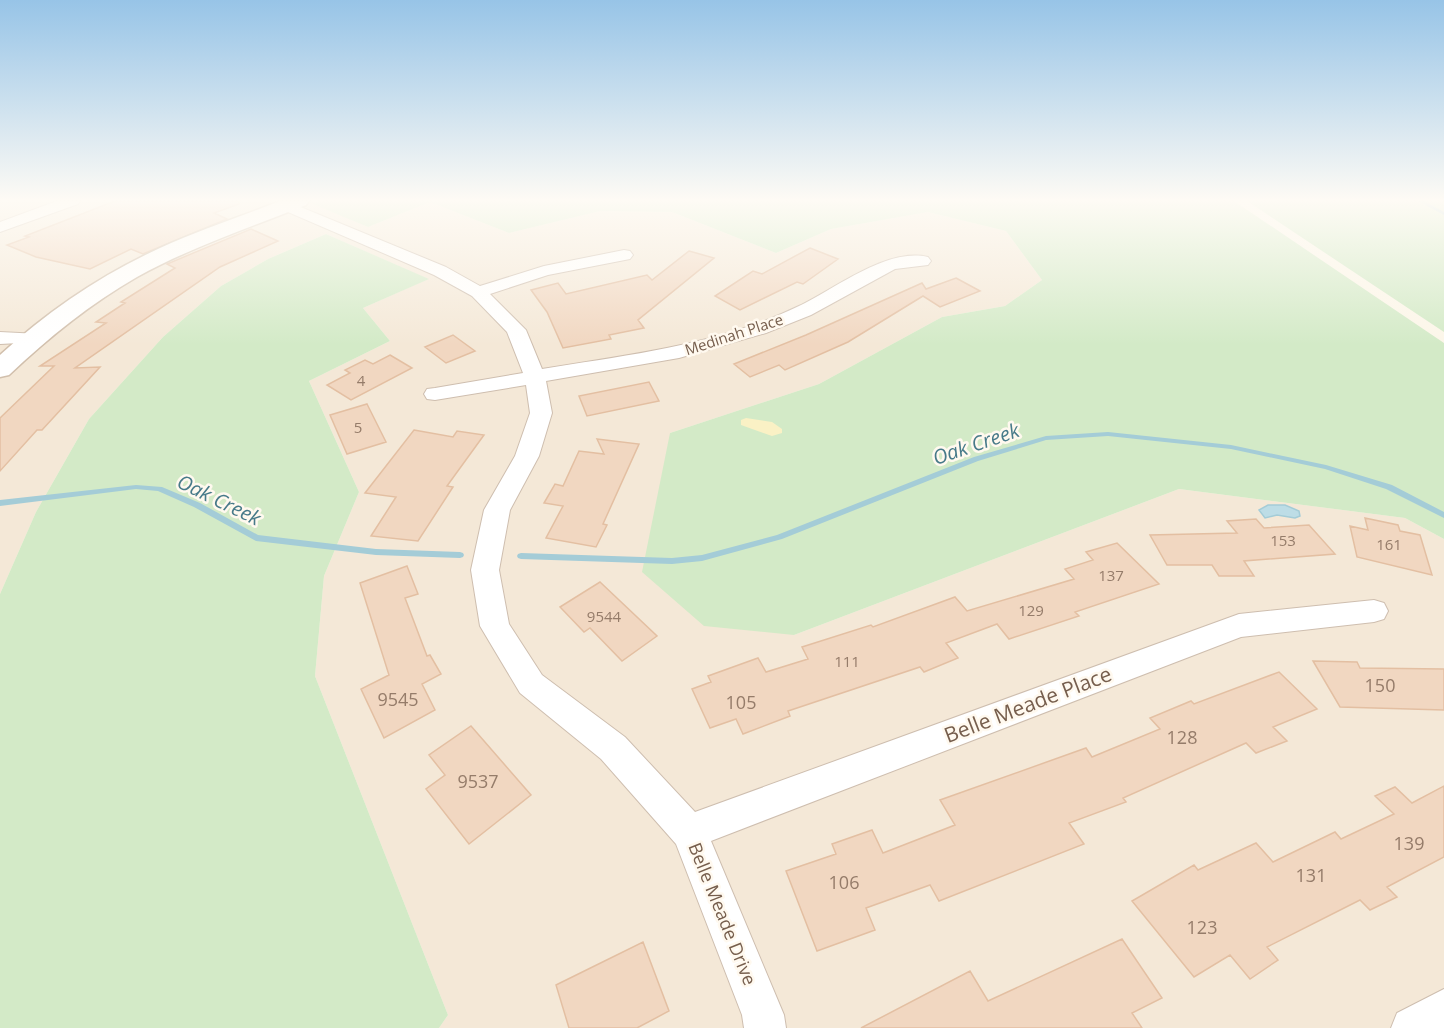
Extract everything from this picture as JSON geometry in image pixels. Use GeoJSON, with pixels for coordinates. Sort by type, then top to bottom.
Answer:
{"type":"FeatureCollection","features":[{"type":"Feature","properties":{"kind":"street"},"geometry":{"type":"LineString","coordinates":[[0,369],[32,338],[102,288],[177,249]]}},
{"type":"Feature","properties":{"kind":"street","name":"Belle Meade Drive"},"geometry":{"type":"LineString","coordinates":[[391,249],[440,271],[478,292],[516,330],[535,377],[541,413],[527,456],[497,510],[485,570],[495,626],[531,684],[613,748],[689,832],[763,1015],[765,1028]]}},
{"type":"Feature","properties":{"kind":"street"},"geometry":{"type":"LineString","coordinates":[[478,292],[544,271],[624,255]]}},
{"type":"Feature","properties":{"kind":"street","name":"Medinah Place"},"geometry":{"type":"LineString","coordinates":[[435,394],[679,352],[759,329],[804,311],[891,264],[922,261]]}},
{"type":"Feature","properties":{"kind":"street"},"geometry":{"type":"LineString","coordinates":[[0,338],[32,338]]}},
{"type":"Feature","properties":{"kind":"street","name":"Belle Meade Place"},"geometry":{"type":"LineString","coordinates":[[689,832],[1239,626],[1374,611]]}},
{"type":"Feature","properties":{"kind":"street"},"geometry":{"type":"LineString","coordinates":[[1412,1028],[1444,1010]]}},
{"type":"Feature","properties":{"kind":"shaded area"},"geometry":{"type":"Polygon","coordinates":[[[0,249],[291,249],[268,259],[221,286],[163,337],[89,419],[36,512],[0,594],[0,249]]]}},
{"type":"Feature","properties":{"kind":"shaded area"},"geometry":{"type":"Polygon","coordinates":[[[360,249],[766,249],[776,253],[785,249],[1019,249],[1042,280],[1005,306],[942,317],[819,384],[670,433],[794,635],[1179,489],[1405,518],[1444,539],[1444,1028],[439,1028],[448,1015],[315,676],[324,576],[359,492],[309,381],[390,341],[363,308],[428,279],[360,249]]]}},
{"type":"Feature","properties":{"kind":"green space"},"geometry":{"type":"Polygon","coordinates":[[[291,249],[360,249],[429,279],[363,308],[390,341],[309,381],[359,492],[324,576],[315,676],[448,1015],[439,1028],[0,1028],[0,594],[36,512],[89,419],[163,337],[221,286],[268,259],[291,249]]]}},
{"type":"Feature","properties":{"kind":"green space"},"geometry":{"type":"Polygon","coordinates":[[[766,249],[785,249],[776,253],[766,249]]]}},
{"type":"Feature","properties":{"kind":"green space"},"geometry":{"type":"Polygon","coordinates":[[[1019,249],[1305,249],[1444,343],[1444,539],[1405,518],[1179,489],[794,635],[704,626],[642,572],[670,433],[819,384],[942,317],[1005,306],[1042,280],[1019,249]]]}},
{"type":"Feature","properties":{"kind":"green space"},"geometry":{"type":"Polygon","coordinates":[[[1319,249],[1444,249],[1444,332],[1319,249]]]}},
{"type":"Feature","properties":{"kind":"sand"},"geometry":{"type":"Polygon","coordinates":[[[746,418],[772,422],[782,429],[782,433],[772,436],[741,425],[741,420],[746,418]]]}},
{"type":"Feature","properties":{"kind":"water"},"geometry":{"type":"Polygon","coordinates":[[[1268,505],[1285,505],[1299,511],[1300,516],[1295,518],[1277,515],[1265,518],[1259,510],[1268,505]]]}},
{"type":"Feature","properties":{"kind":"building"},"geometry":{"type":"Polygon","coordinates":[[[17,249],[155,249],[143,254],[131,249],[90,269],[36,257],[17,249]]]}},
{"type":"Feature","properties":{"kind":"building"},"geometry":{"type":"Polygon","coordinates":[[[203,249],[260,249],[220,267],[75,368],[100,367],[42,430],[37,430],[0,471],[0,418],[54,366],[40,366],[106,323],[96,322],[125,303],[121,302],[175,268],[167,264],[203,249]]]}},
{"type":"Feature","properties":{"kind":"building"},"geometry":{"type":"Polygon","coordinates":[[[808,249],[838,259],[803,284],[797,282],[740,310],[715,296],[753,271],[762,274],[808,249]]]}},
{"type":"Feature","properties":{"kind":"building"},"geometry":{"type":"Polygon","coordinates":[[[689,251],[714,258],[638,320],[644,328],[609,335],[611,339],[563,348],[547,312],[531,290],[558,283],[566,294],[647,275],[652,280],[689,251]]]}},
{"type":"Feature","properties":{"kind":"building"},"geometry":{"type":"Polygon","coordinates":[[[956,278],[980,291],[940,307],[923,296],[848,342],[785,370],[779,365],[750,377],[734,364],[806,335],[922,283],[926,289],[956,278]]]}},
{"type":"Feature","properties":{"kind":"building"},"geometry":{"type":"Polygon","coordinates":[[[453,335],[475,351],[446,363],[425,347],[453,335]]]}},
{"type":"Feature","properties":{"kind":"building"},"geometry":{"type":"Polygon","coordinates":[[[390,355],[412,368],[351,400],[327,385],[350,373],[345,370],[365,360],[373,364],[390,355]]]}},
{"type":"Feature","properties":{"kind":"building"},"geometry":{"type":"Polygon","coordinates":[[[649,382],[659,401],[587,416],[579,396],[649,382]]]}},
{"type":"Feature","properties":{"kind":"building"},"geometry":{"type":"Polygon","coordinates":[[[367,404],[386,442],[347,454],[330,415],[367,404]]]}},
{"type":"Feature","properties":{"kind":"building"},"geometry":{"type":"Polygon","coordinates":[[[414,430],[453,437],[457,431],[484,435],[447,486],[453,487],[418,541],[371,536],[396,497],[365,493],[414,430]]]}},
{"type":"Feature","properties":{"kind":"building"},"geometry":{"type":"Polygon","coordinates":[[[597,439],[639,444],[603,524],[607,525],[596,547],[546,538],[563,506],[544,503],[555,484],[563,486],[579,451],[604,454],[597,439]]]}},
{"type":"Feature","properties":{"kind":"building"},"geometry":{"type":"Polygon","coordinates":[[[1365,518],[1398,525],[1400,531],[1420,535],[1432,575],[1357,557],[1350,526],[1368,530],[1365,518]]]}},
{"type":"Feature","properties":{"kind":"building"},"geometry":{"type":"Polygon","coordinates":[[[1256,519],[1264,528],[1309,525],[1335,554],[1244,561],[1254,576],[1219,576],[1212,565],[1167,565],[1150,535],[1237,533],[1227,521],[1256,519]]]}},
{"type":"Feature","properties":{"kind":"building"},"geometry":{"type":"Polygon","coordinates":[[[1117,543],[1159,584],[1075,612],[1079,616],[1009,639],[997,624],[946,643],[958,658],[924,672],[920,667],[788,711],[790,716],[743,734],[736,719],[710,728],[692,689],[711,682],[708,676],[758,658],[766,672],[808,659],[802,647],[871,625],[873,627],[955,597],[967,611],[1074,579],[1065,569],[1093,560],[1086,552],[1117,543]]]}},
{"type":"Feature","properties":{"kind":"building"},"geometry":{"type":"Polygon","coordinates":[[[407,566],[418,594],[405,598],[427,656],[430,655],[441,674],[422,684],[435,710],[384,738],[361,689],[389,675],[360,583],[407,566]]]}},
{"type":"Feature","properties":{"kind":"building"},"geometry":{"type":"Polygon","coordinates":[[[600,582],[657,636],[622,661],[590,628],[584,632],[560,607],[600,582]]]}},
{"type":"Feature","properties":{"kind":"building"},"geometry":{"type":"Polygon","coordinates":[[[1313,661],[1357,662],[1360,668],[1444,669],[1444,710],[1340,707],[1313,661]]]}},
{"type":"Feature","properties":{"kind":"building"},"geometry":{"type":"Polygon","coordinates":[[[1279,672],[1317,709],[1273,727],[1287,741],[1256,753],[1246,743],[1123,798],[1126,802],[1069,823],[1084,844],[939,901],[930,885],[866,908],[875,930],[817,951],[786,871],[836,854],[832,844],[872,830],[883,853],[955,825],[940,800],[1086,748],[1092,757],[1160,729],[1150,718],[1191,701],[1194,704],[1279,672]]]}},
{"type":"Feature","properties":{"kind":"building"},"geometry":{"type":"Polygon","coordinates":[[[471,726],[531,795],[469,844],[426,789],[445,775],[429,755],[471,726]]]}},
{"type":"Feature","properties":{"kind":"building"},"geometry":{"type":"Polygon","coordinates":[[[1444,786],[1444,857],[1387,887],[1397,897],[1370,910],[1360,900],[1267,947],[1278,960],[1250,979],[1230,955],[1194,977],[1132,901],[1194,865],[1198,870],[1256,843],[1273,862],[1335,832],[1341,839],[1394,814],[1375,796],[1395,787],[1412,803],[1444,786]]]}},
{"type":"Feature","properties":{"kind":"building"},"geometry":{"type":"Polygon","coordinates":[[[1122,939],[1162,998],[1132,1013],[1142,1028],[861,1028],[970,971],[988,1001],[1122,939]]]}},
{"type":"Feature","properties":{"kind":"building"},"geometry":{"type":"Polygon","coordinates":[[[643,942],[669,1011],[637,1028],[569,1028],[556,985],[643,942]]]}},
{"type":"Feature","properties":{"kind":"waterway","name":"Oak Creek"},"geometry":{"type":"LineString","coordinates":[[521,556],[672,561],[702,558],[779,537],[976,459],[1046,438],[1108,434],[1231,447],[1326,467],[1389,487],[1444,515]]}},
{"type":"Feature","properties":{"kind":"waterway","name":"Oak Creek"},"geometry":{"type":"LineString","coordinates":[[0,503],[136,487],[159,489],[197,505],[256,538],[376,552],[460,555]]}}]}
